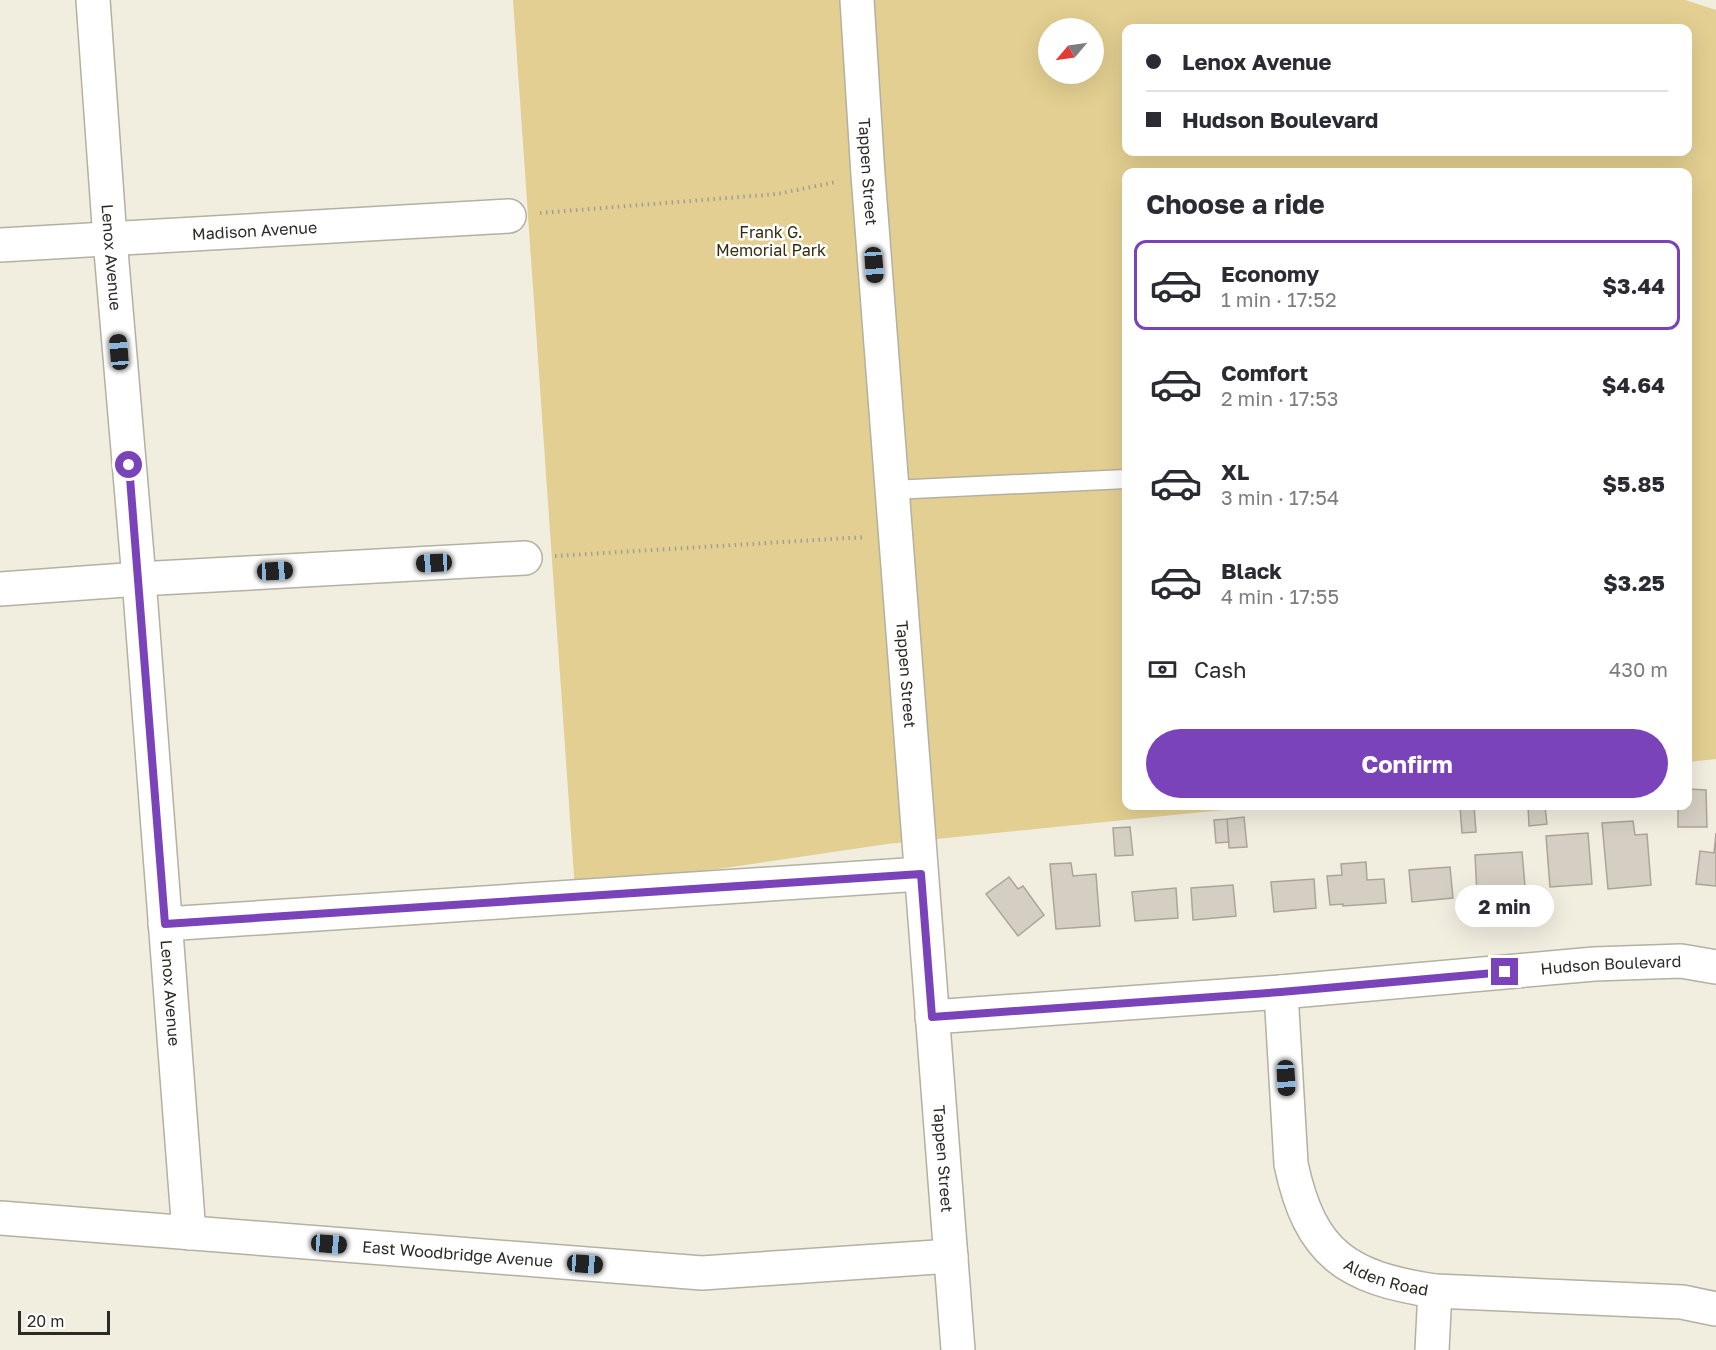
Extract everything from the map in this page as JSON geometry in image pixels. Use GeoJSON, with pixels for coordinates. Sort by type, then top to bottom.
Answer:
{"type":"FeatureCollection","features":[{"type":"Feature","properties":{"kind":"street","name":"Lenox Avenue"},"geometry":{"type":"LineString","coordinates":[[93,0],[189,1233]]}},
{"type":"Feature","properties":{"kind":"street","name":"Tappen Street"},"geometry":{"type":"LineString","coordinates":[[857,0],[868,175],[958,1350]]}},
{"type":"Feature","properties":{"kind":"street","name":"Madison Avenue"},"geometry":{"type":"LineString","coordinates":[[0,245],[509,216]]}},
{"type":"Feature","properties":{"kind":"street"},"geometry":{"type":"LineString","coordinates":[[0,589],[525,558]]}},
{"type":"Feature","properties":{"kind":"street"},"geometry":{"type":"LineString","coordinates":[[165,924],[921,874]]}},
{"type":"Feature","properties":{"kind":"street","name":"Hudson Boulevard"},"geometry":{"type":"LineString","coordinates":[[932,1017],[1281,992],[1594,964],[1681,961],[1716,967]]}},
{"type":"Feature","properties":{"kind":"street","name":"Alden Road"},"geometry":{"type":"LineString","coordinates":[[1281,992],[1291,1164],[1297,1192],[1320,1240],[1349,1266],[1381,1281],[1435,1291],[1682,1302],[1716,1309]]}},
{"type":"Feature","properties":{"kind":"street","name":"East Woodbridge Avenue"},"geometry":{"type":"LineString","coordinates":[[0,1218],[702,1273],[951,1256]]}},
{"type":"Feature","properties":{"kind":"street"},"geometry":{"type":"LineString","coordinates":[[1432,1350],[1435,1291]]}},
{"type":"Feature","properties":{"kind":"lane"},"geometry":{"type":"LineString","coordinates":[[892,490],[1122,478]]}},
{"type":"Feature","properties":{"kind":"path"},"geometry":{"type":"LineString","coordinates":[[509,216],[777,194],[868,175]]}},
{"type":"Feature","properties":{"kind":"path"},"geometry":{"type":"LineString","coordinates":[[525,558],[895,535]]}},
{"type":"Feature","properties":{"kind":"green space","name":"Frank G. Memorial Park"},"geometry":{"type":"Polygon","coordinates":[[[513,0],[1685,0],[1716,10],[1716,759],[1692,762],[1692,168],[1122,168],[1122,810],[1223,810],[887,844],[575,890],[513,0]]]}},
{"type":"Feature","properties":{"kind":"building"},"geometry":{"type":"Polygon","coordinates":[[[1692,789],[1706,790],[1707,827],[1678,827],[1678,810],[1692,810],[1692,789]]]}},
{"type":"Feature","properties":{"kind":"building"},"geometry":{"type":"Polygon","coordinates":[[[1460,810],[1474,810],[1476,832],[1462,833],[1460,810]]]}},
{"type":"Feature","properties":{"kind":"building"},"geometry":{"type":"Polygon","coordinates":[[[1528,810],[1545,810],[1547,824],[1529,826],[1528,810]]]}},
{"type":"Feature","properties":{"kind":"building"},"geometry":{"type":"Polygon","coordinates":[[[1244,817],[1247,847],[1229,848],[1227,819],[1244,817]]]}},
{"type":"Feature","properties":{"kind":"building"},"geometry":{"type":"Polygon","coordinates":[[[1227,819],[1229,842],[1216,843],[1214,820],[1227,819]]]}},
{"type":"Feature","properties":{"kind":"building"},"geometry":{"type":"Polygon","coordinates":[[[1633,821],[1635,835],[1647,834],[1651,885],[1608,889],[1602,823],[1633,821]]]}},
{"type":"Feature","properties":{"kind":"building"},"geometry":{"type":"Polygon","coordinates":[[[1130,827],[1133,855],[1115,856],[1113,828],[1130,827]]]}},
{"type":"Feature","properties":{"kind":"building"},"geometry":{"type":"Polygon","coordinates":[[[1588,833],[1592,884],[1550,887],[1546,836],[1588,833]]]}},
{"type":"Feature","properties":{"kind":"building"},"geometry":{"type":"Polygon","coordinates":[[[1716,833],[1716,886],[1696,884],[1700,851],[1714,853],[1716,833]]]}},
{"type":"Feature","properties":{"kind":"building"},"geometry":{"type":"Polygon","coordinates":[[[1522,852],[1525,886],[1500,888],[1501,893],[1477,895],[1475,855],[1522,852]]]}},
{"type":"Feature","properties":{"kind":"building"},"geometry":{"type":"Polygon","coordinates":[[[1366,862],[1367,880],[1384,879],[1386,903],[1330,905],[1327,876],[1342,875],[1341,864],[1366,862]]]}},
{"type":"Feature","properties":{"kind":"building"},"geometry":{"type":"Polygon","coordinates":[[[1071,863],[1073,876],[1096,874],[1100,926],[1056,929],[1050,864],[1071,863]]]}},
{"type":"Feature","properties":{"kind":"building"},"geometry":{"type":"Polygon","coordinates":[[[1450,867],[1453,898],[1412,902],[1409,870],[1450,867]]]}},
{"type":"Feature","properties":{"kind":"building"},"geometry":{"type":"Polygon","coordinates":[[[1009,877],[1018,889],[1023,886],[1044,915],[1018,936],[986,894],[1009,877]]]}},
{"type":"Feature","properties":{"kind":"building"},"geometry":{"type":"Polygon","coordinates":[[[1314,879],[1316,908],[1274,912],[1271,882],[1314,879]]]}},
{"type":"Feature","properties":{"kind":"building"},"geometry":{"type":"Polygon","coordinates":[[[1233,885],[1236,916],[1193,920],[1191,888],[1233,885]]]}},
{"type":"Feature","properties":{"kind":"building"},"geometry":{"type":"Polygon","coordinates":[[[1176,888],[1178,918],[1135,921],[1132,892],[1176,888]]]}},
{"type":"Feature","properties":{"kind":"route"},"geometry":{"type":"LineString","coordinates":[[129,465],[165,924],[921,874],[932,1017],[1281,992],[1505,972]]}}]}
